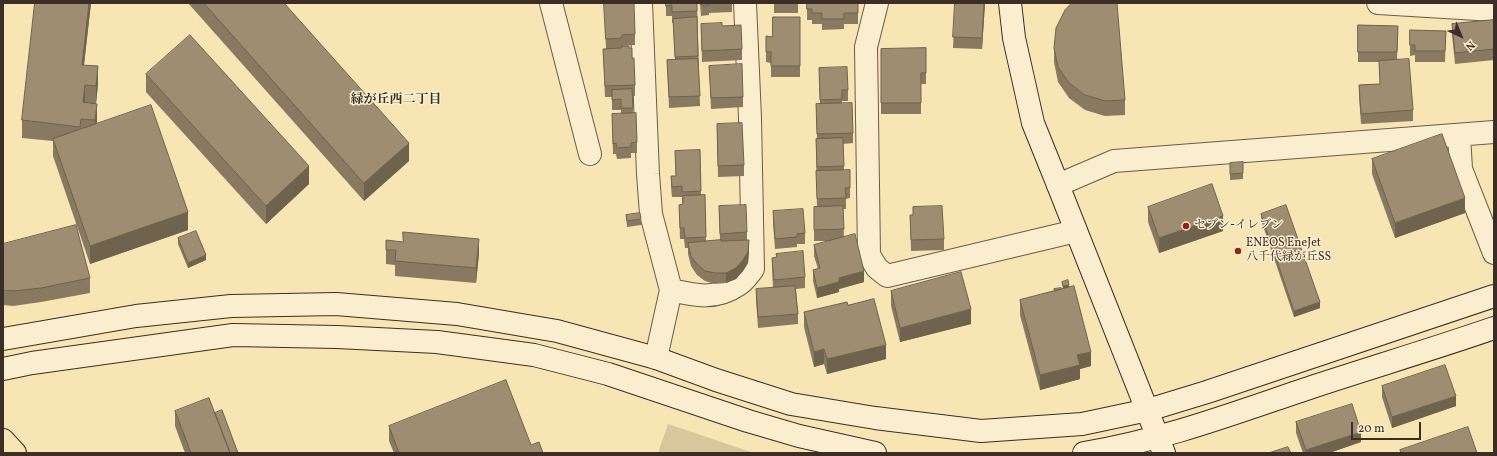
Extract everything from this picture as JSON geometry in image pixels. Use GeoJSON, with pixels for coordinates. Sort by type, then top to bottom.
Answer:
{"type":"FeatureCollection","features":[{"type":"Feature","properties":{"kind":"main road"},"geometry":{"type":"LineString","coordinates":[[3,440],[15,453]]}},
{"type":"Feature","properties":{"kind":"street"},"geometry":{"type":"LineString","coordinates":[[551,3],[590,154]]}},
{"type":"Feature","properties":{"kind":"street"},"geometry":{"type":"LineString","coordinates":[[642,3],[648,174],[652,214],[671,290],[656,358]]}},
{"type":"Feature","properties":{"kind":"street"},"geometry":{"type":"LineString","coordinates":[[671,290],[692,295],[716,296],[739,285],[754,269],[745,3]]}},
{"type":"Feature","properties":{"kind":"street"},"geometry":{"type":"LineString","coordinates":[[877,3],[866,47],[870,254],[876,268],[887,276],[1076,230]]}},
{"type":"Feature","properties":{"kind":"street"},"geometry":{"type":"LineString","coordinates":[[1010,3],[1014,38],[1033,123],[1161,445]]}},
{"type":"Feature","properties":{"kind":"street"},"geometry":{"type":"LineString","coordinates":[[1378,3],[1494,10]]}},
{"type":"Feature","properties":{"kind":"street"},"geometry":{"type":"LineString","coordinates":[[1058,185],[1114,161],[1494,132]]}},
{"type":"Feature","properties":{"kind":"street"},"geometry":{"type":"LineString","coordinates":[[1459,135],[1461,169],[1494,253]]}},
{"type":"Feature","properties":{"kind":"street"},"geometry":{"type":"LineString","coordinates":[[3,339],[136,316],[231,306],[336,304],[465,315],[557,331],[656,358],[716,380],[791,404],[875,418],[981,431],[1082,424],[1148,410],[1207,392],[1494,296]]}},
{"type":"Feature","properties":{"kind":"street"},"geometry":{"type":"LineString","coordinates":[[1084,453],[1115,448],[1161,445],[1214,421],[1318,385],[1430,350],[1494,328]]}},
{"type":"Feature","properties":{"kind":"street"},"geometry":{"type":"LineString","coordinates":[[3,369],[32,363],[233,335],[336,337],[438,342],[534,355],[608,374],[748,422],[799,436],[875,453]]}},
{"type":"Feature","properties":{"kind":"shaded area"},"geometry":{"type":"Polygon","coordinates":[[[668,424],[754,453],[658,453],[668,424]]]}},
{"type":"Feature","properties":{"kind":"building"},"geometry":{"type":"Polygon","coordinates":[[[35,3],[89,3],[82,65],[98,66],[96,86],[85,85],[83,102],[97,104],[95,120],[81,119],[80,127],[22,120],[35,3]]]}},
{"type":"Feature","properties":{"kind":"building"},"geometry":{"type":"Polygon","coordinates":[[[204,3],[284,3],[409,143],[364,183],[204,3]]]}},
{"type":"Feature","properties":{"kind":"building"},"geometry":{"type":"Polygon","coordinates":[[[604,3],[634,3],[635,34],[622,35],[622,38],[606,39],[604,3]]]}},
{"type":"Feature","properties":{"kind":"building"},"geometry":{"type":"Polygon","coordinates":[[[666,3],[697,3],[697,11],[672,12],[672,5],[666,6],[666,3]]]}},
{"type":"Feature","properties":{"kind":"building"},"geometry":{"type":"Polygon","coordinates":[[[700,3],[709,3],[709,5],[701,5],[700,3]]]}},
{"type":"Feature","properties":{"kind":"building"},"geometry":{"type":"Polygon","coordinates":[[[807,3],[858,3],[858,13],[844,13],[844,19],[822,19],[822,13],[812,13],[812,9],[807,9],[807,3]]]}},
{"type":"Feature","properties":{"kind":"building"},"geometry":{"type":"Polygon","coordinates":[[[955,3],[984,3],[982,38],[953,37],[955,3]]]}},
{"type":"Feature","properties":{"kind":"building"},"geometry":{"type":"Polygon","coordinates":[[[1072,3],[1117,3],[1125,100],[1105,101],[1085,95],[1069,83],[1058,67],[1054,48],[1056,28],[1065,10],[1072,3]]]}},
{"type":"Feature","properties":{"kind":"building"},"geometry":{"type":"Polygon","coordinates":[[[697,17],[698,56],[675,57],[673,19],[697,17]]]}},
{"type":"Feature","properties":{"kind":"building"},"geometry":{"type":"Polygon","coordinates":[[[773,17],[800,17],[800,66],[771,66],[771,52],[766,52],[766,36],[772,37],[773,17]]]}},
{"type":"Feature","properties":{"kind":"building"},"geometry":{"type":"Polygon","coordinates":[[[1494,20],[1494,49],[1455,53],[1452,24],[1494,20]]]}},
{"type":"Feature","properties":{"kind":"building"},"geometry":{"type":"Polygon","coordinates":[[[722,23],[722,26],[741,25],[742,49],[702,51],[701,24],[722,23]]]}},
{"type":"Feature","properties":{"kind":"building"},"geometry":{"type":"Polygon","coordinates":[[[1358,25],[1398,26],[1397,52],[1358,52],[1358,25]]]}},
{"type":"Feature","properties":{"kind":"building"},"geometry":{"type":"Polygon","coordinates":[[[1410,30],[1446,31],[1445,51],[1415,51],[1415,45],[1410,45],[1410,30]]]}},
{"type":"Feature","properties":{"kind":"building"},"geometry":{"type":"Polygon","coordinates":[[[190,35],[309,166],[266,206],[146,74],[190,35]]]}},
{"type":"Feature","properties":{"kind":"building"},"geometry":{"type":"Polygon","coordinates":[[[622,46],[629,46],[629,48],[632,48],[635,85],[605,86],[603,49],[621,48],[622,46]]]}},
{"type":"Feature","properties":{"kind":"building"},"geometry":{"type":"Polygon","coordinates":[[[926,48],[926,73],[921,73],[921,103],[881,103],[881,49],[926,48]]]}},
{"type":"Feature","properties":{"kind":"building"},"geometry":{"type":"Polygon","coordinates":[[[698,59],[700,96],[669,97],[667,60],[698,59]]]}},
{"type":"Feature","properties":{"kind":"building"},"geometry":{"type":"Polygon","coordinates":[[[1409,59],[1413,110],[1361,114],[1359,85],[1380,84],[1379,61],[1409,59]]]}},
{"type":"Feature","properties":{"kind":"building"},"geometry":{"type":"Polygon","coordinates":[[[742,64],[743,97],[711,98],[709,66],[742,64]]]}},
{"type":"Feature","properties":{"kind":"building"},"geometry":{"type":"Polygon","coordinates":[[[847,67],[848,90],[842,90],[842,99],[820,100],[819,68],[847,67]]]}},
{"type":"Feature","properties":{"kind":"building"},"geometry":{"type":"Polygon","coordinates":[[[632,89],[633,108],[621,108],[621,99],[612,100],[612,90],[632,89]]]}},
{"type":"Feature","properties":{"kind":"building"},"geometry":{"type":"Polygon","coordinates":[[[852,103],[853,133],[817,134],[816,104],[852,103]]]}},
{"type":"Feature","properties":{"kind":"building"},"geometry":{"type":"Polygon","coordinates":[[[151,105],[188,212],[90,246],[53,139],[151,105]]]}},
{"type":"Feature","properties":{"kind":"building"},"geometry":{"type":"Polygon","coordinates":[[[636,113],[637,142],[631,143],[631,147],[617,148],[616,143],[613,144],[612,114],[636,113]]]}},
{"type":"Feature","properties":{"kind":"building"},"geometry":{"type":"Polygon","coordinates":[[[742,123],[744,165],[718,166],[717,124],[742,123]]]}},
{"type":"Feature","properties":{"kind":"building"},"geometry":{"type":"Polygon","coordinates":[[[1442,134],[1465,198],[1395,223],[1372,159],[1442,134]]]}},
{"type":"Feature","properties":{"kind":"building"},"geometry":{"type":"Polygon","coordinates":[[[843,138],[844,166],[817,167],[816,139],[843,138]]]}},
{"type":"Feature","properties":{"kind":"building"},"geometry":{"type":"Polygon","coordinates":[[[700,150],[701,191],[682,192],[682,186],[672,187],[671,176],[676,176],[675,151],[700,150]]]}},
{"type":"Feature","properties":{"kind":"building"},"geometry":{"type":"Polygon","coordinates":[[[1243,162],[1243,173],[1230,174],[1230,163],[1243,162]]]}},
{"type":"Feature","properties":{"kind":"building"},"geometry":{"type":"Polygon","coordinates":[[[850,170],[850,188],[845,188],[846,198],[817,199],[816,171],[850,170]]]}},
{"type":"Feature","properties":{"kind":"building"},"geometry":{"type":"Polygon","coordinates":[[[1212,184],[1223,216],[1159,238],[1148,207],[1212,184]]]}},
{"type":"Feature","properties":{"kind":"building"},"geometry":{"type":"Polygon","coordinates":[[[705,195],[706,237],[685,238],[684,228],[680,228],[679,205],[683,204],[683,196],[705,195]]]}},
{"type":"Feature","properties":{"kind":"building"},"geometry":{"type":"Polygon","coordinates":[[[746,205],[747,232],[720,234],[719,206],[746,205]]]}},
{"type":"Feature","properties":{"kind":"building"},"geometry":{"type":"Polygon","coordinates":[[[1286,205],[1320,302],[1294,311],[1261,214],[1286,205]]]}},
{"type":"Feature","properties":{"kind":"building"},"geometry":{"type":"Polygon","coordinates":[[[843,206],[844,229],[814,230],[814,207],[843,206]]]}},
{"type":"Feature","properties":{"kind":"building"},"geometry":{"type":"Polygon","coordinates":[[[942,206],[944,239],[911,240],[910,215],[913,215],[913,207],[942,206]]]}},
{"type":"Feature","properties":{"kind":"building"},"geometry":{"type":"Polygon","coordinates":[[[803,209],[805,233],[797,234],[797,237],[775,239],[773,211],[803,209]]]}},
{"type":"Feature","properties":{"kind":"building"},"geometry":{"type":"Polygon","coordinates":[[[640,213],[641,219],[627,221],[626,215],[640,213]]]}},
{"type":"Feature","properties":{"kind":"building"},"geometry":{"type":"Polygon","coordinates":[[[76,225],[90,278],[41,288],[13,291],[3,290],[3,244],[76,225]]]}},
{"type":"Feature","properties":{"kind":"building"},"geometry":{"type":"Polygon","coordinates":[[[196,231],[206,255],[188,263],[178,238],[196,231]]]}},
{"type":"Feature","properties":{"kind":"building"},"geometry":{"type":"Polygon","coordinates":[[[403,232],[479,239],[476,268],[395,261],[396,250],[386,250],[386,240],[403,242],[403,232]]]}},
{"type":"Feature","properties":{"kind":"building"},"geometry":{"type":"Polygon","coordinates":[[[855,234],[864,271],[839,278],[839,282],[817,288],[813,270],[820,268],[814,245],[855,234]]]}},
{"type":"Feature","properties":{"kind":"building"},"geometry":{"type":"Polygon","coordinates":[[[721,240],[749,240],[748,252],[736,268],[726,273],[705,271],[691,256],[688,243],[721,240]]]}},
{"type":"Feature","properties":{"kind":"building"},"geometry":{"type":"Polygon","coordinates":[[[803,251],[805,277],[774,280],[772,258],[777,257],[776,254],[803,251]]]}},
{"type":"Feature","properties":{"kind":"building"},"geometry":{"type":"Polygon","coordinates":[[[961,272],[971,309],[900,328],[891,291],[961,272]]]}},
{"type":"Feature","properties":{"kind":"building"},"geometry":{"type":"Polygon","coordinates":[[[1068,280],[1069,285],[1063,286],[1062,282],[1068,280]]]}},
{"type":"Feature","properties":{"kind":"building"},"geometry":{"type":"Polygon","coordinates":[[[795,286],[798,314],[758,317],[756,289],[795,286]]]}},
{"type":"Feature","properties":{"kind":"building"},"geometry":{"type":"Polygon","coordinates":[[[1074,286],[1091,352],[1077,355],[1080,365],[1040,375],[1020,300],[1074,286]]]}},
{"type":"Feature","properties":{"kind":"building"},"geometry":{"type":"Polygon","coordinates":[[[1061,288],[1055,291],[1054,289],[1061,288]]]}},
{"type":"Feature","properties":{"kind":"building"},"geometry":{"type":"Polygon","coordinates":[[[874,299],[886,345],[827,359],[824,349],[814,352],[804,312],[847,302],[848,305],[874,299]]]}},
{"type":"Feature","properties":{"kind":"building"},"geometry":{"type":"Polygon","coordinates":[[[1445,365],[1456,396],[1392,417],[1382,386],[1445,365]]]}},
{"type":"Feature","properties":{"kind":"building"},"geometry":{"type":"Polygon","coordinates":[[[506,380],[531,445],[539,442],[543,453],[399,453],[389,426],[506,380]]]}},
{"type":"Feature","properties":{"kind":"building"},"geometry":{"type":"Polygon","coordinates":[[[209,398],[230,453],[191,453],[175,411],[209,398]]]}},
{"type":"Feature","properties":{"kind":"building"},"geometry":{"type":"Polygon","coordinates":[[[1352,404],[1361,432],[1306,450],[1296,422],[1352,404]]]}},
{"type":"Feature","properties":{"kind":"building"},"geometry":{"type":"Polygon","coordinates":[[[222,410],[238,453],[230,453],[215,413],[222,410]]]}},
{"type":"Feature","properties":{"kind":"building"},"geometry":{"type":"Polygon","coordinates":[[[1468,427],[1477,453],[1401,453],[1400,450],[1468,427]]]}},
{"type":"Feature","properties":{"kind":"building"},"geometry":{"type":"Polygon","coordinates":[[[1288,447],[1291,453],[1269,453],[1288,447]]]}},
{"type":"Feature","properties":{"kind":"place","name":"セブン-イレブン"},"geometry":{"type":"Point","coordinates":[1186,226]}},
{"type":"Feature","properties":{"kind":"place","name":"ENEOS EneJet 八千代緑が丘SS"},"geometry":{"type":"Point","coordinates":[1238,251]}},
{"type":"Feature","properties":{"kind":"district","name":"緑が丘西二丁目"},"geometry":{"type":"Point","coordinates":[396,101]}}]}
